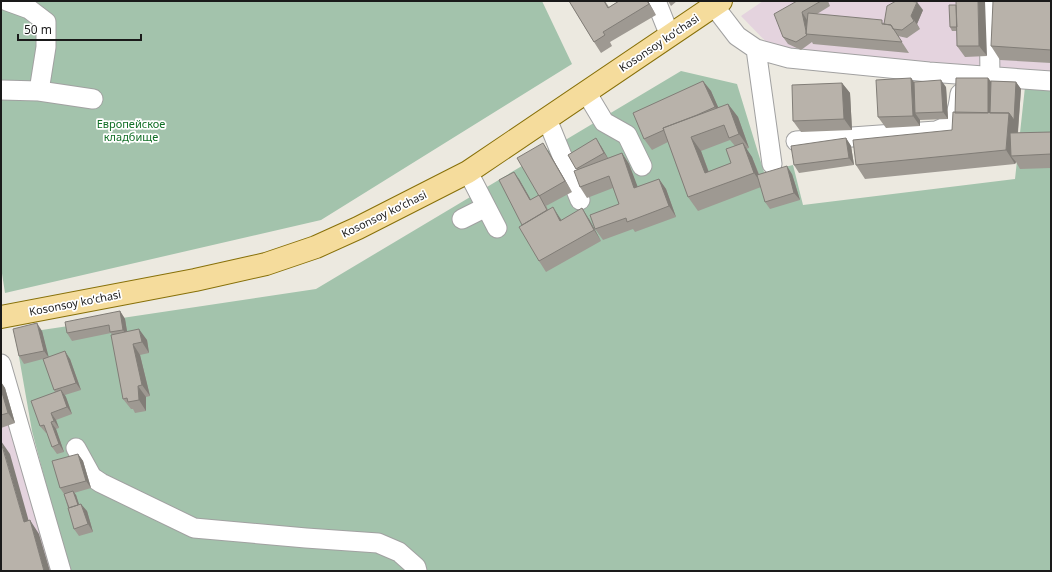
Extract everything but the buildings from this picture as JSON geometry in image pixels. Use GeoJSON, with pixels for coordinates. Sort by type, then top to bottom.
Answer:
{"type":"FeatureCollection","features":[{"type":"Feature","properties":{"kind":"main road","name":"Kosonsoy koʻchasi"},"geometry":{"type":"LineString","coordinates":[[1,317],[196,280],[266,264],[316,247],[358,228],[468,172],[717,4]]}},
{"type":"Feature","properties":{"kind":"lane"},"geometry":{"type":"LineString","coordinates":[[7,1],[29,9],[46,22],[46,47],[39,91]]}},
{"type":"Feature","properties":{"kind":"lane"},"geometry":{"type":"LineString","coordinates":[[656,1],[670,36]]}},
{"type":"Feature","properties":{"kind":"lane"},"geometry":{"type":"LineString","coordinates":[[989,1],[990,77]]}},
{"type":"Feature","properties":{"kind":"lane"},"geometry":{"type":"LineString","coordinates":[[717,4],[737,36],[756,49],[789,58],[962,75],[1051,81]]}},
{"type":"Feature","properties":{"kind":"lane"},"geometry":{"type":"LineString","coordinates":[[756,49],[772,164]]}},
{"type":"Feature","properties":{"kind":"lane"},"geometry":{"type":"LineString","coordinates":[[796,141],[936,131],[947,128],[955,116],[962,75]]}},
{"type":"Feature","properties":{"kind":"lane"},"geometry":{"type":"LineString","coordinates":[[1,90],[39,91],[93,99]]}},
{"type":"Feature","properties":{"kind":"lane"},"geometry":{"type":"LineString","coordinates":[[586,92],[604,122],[627,135],[642,166]]}},
{"type":"Feature","properties":{"kind":"lane"},"geometry":{"type":"LineString","coordinates":[[547,119],[580,200]]}},
{"type":"Feature","properties":{"kind":"lane"},"geometry":{"type":"LineString","coordinates":[[468,172],[496,228]]}},
{"type":"Feature","properties":{"kind":"lane"},"geometry":{"type":"LineString","coordinates":[[462,219],[486,207]]}},
{"type":"Feature","properties":{"kind":"lane"},"geometry":{"type":"LineString","coordinates":[[1,364],[60,571]]}},
{"type":"Feature","properties":{"kind":"lane"},"geometry":{"type":"LineString","coordinates":[[76,448],[92,477],[101,483],[194,528],[306,538],[378,542],[399,552],[416,567],[417,571]]}},
{"type":"Feature","properties":{"kind":"shaded area"},"geometry":{"type":"Polygon","coordinates":[[[763,1],[1051,1],[1051,79],[775,51],[741,16],[763,1]]]}},
{"type":"Feature","properties":{"kind":"shaded area"},"geometry":{"type":"Polygon","coordinates":[[[1,401],[54,571],[1,571],[1,401]]]}},
{"type":"Feature","properties":{"kind":"green space","name":"Европейское кладбище"},"geometry":{"type":"Polygon","coordinates":[[[1,1],[542,1],[572,64],[321,220],[5,293],[1,267],[1,1]]]}},
{"type":"Feature","properties":{"kind":"green space"},"geometry":{"type":"Polygon","coordinates":[[[681,71],[737,84],[764,172],[793,165],[803,205],[1015,179],[1025,87],[1051,89],[1051,571],[69,571],[32,431],[15,334],[316,289],[681,71]]]}}]}
